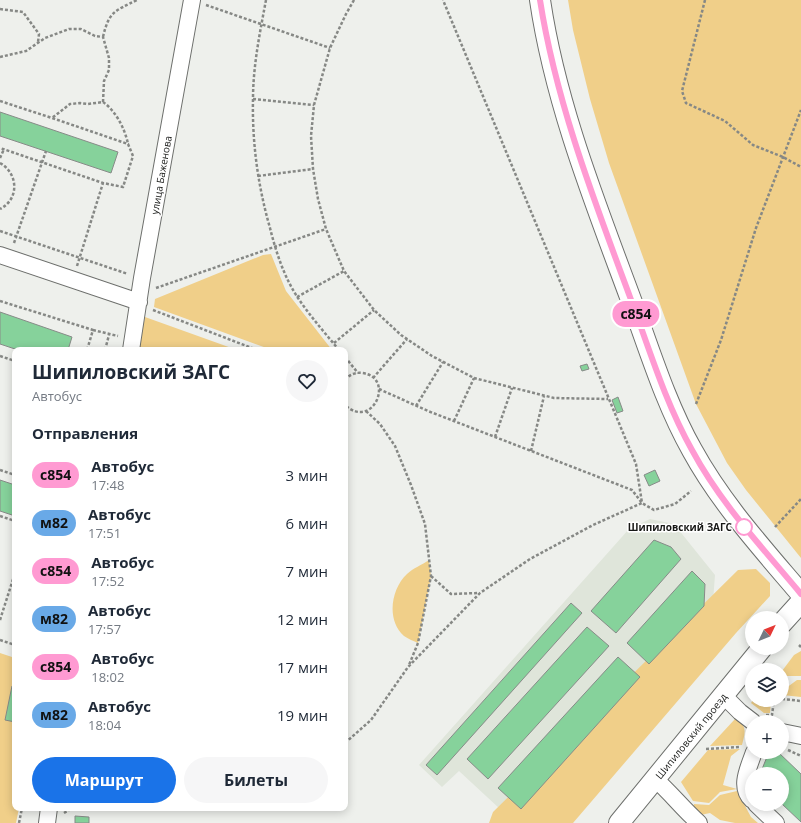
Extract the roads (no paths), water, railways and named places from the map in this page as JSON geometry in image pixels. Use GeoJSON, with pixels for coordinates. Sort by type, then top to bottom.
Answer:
{"type":"FeatureCollection","features":[{"type":"Feature","properties":{"kind":"main road"},"geometry":{"type":"LineString","coordinates":[[540,0],[555,73],[572,132],[602,222],[673,411],[692,450],[719,494],[741,524],[801,594]]}},
{"type":"Feature","properties":{"kind":"main road"},"geometry":{"type":"LineString","coordinates":[[789,615],[801,602]]}},
{"type":"Feature","properties":{"kind":"main road","name":"Шипиловский проезд"},"geometry":{"type":"LineString","coordinates":[[619,823],[756,655]]}},
{"type":"Feature","properties":{"kind":"street","name":"улица Баженова"},"geometry":{"type":"LineString","coordinates":[[131,345],[192,0]]}},
{"type":"Feature","properties":{"kind":"street"},"geometry":{"type":"LineString","coordinates":[[5,257],[140,293]]}},
{"type":"Feature","properties":{"kind":"street"},"geometry":{"type":"LineString","coordinates":[[724,696],[745,716]]}},
{"type":"Feature","properties":{"kind":"street"},"geometry":{"type":"LineString","coordinates":[[789,733],[801,736]]}},
{"type":"Feature","properties":{"kind":"street"},"geometry":{"type":"LineString","coordinates":[[655,779],[669,790],[690,820]]}},
{"type":"Feature","properties":{"kind":"street"},"geometry":{"type":"LineString","coordinates":[[47,823],[49,811]]}},
{"type":"Feature","properties":{"kind":"street"},"geometry":{"type":"LineString","coordinates":[[763,811],[776,823]]}},
{"type":"Feature","properties":{"kind":"place","name":"Шипиловский ЗАГС"},"geometry":{"type":"Point","coordinates":[744,527]}}]}
